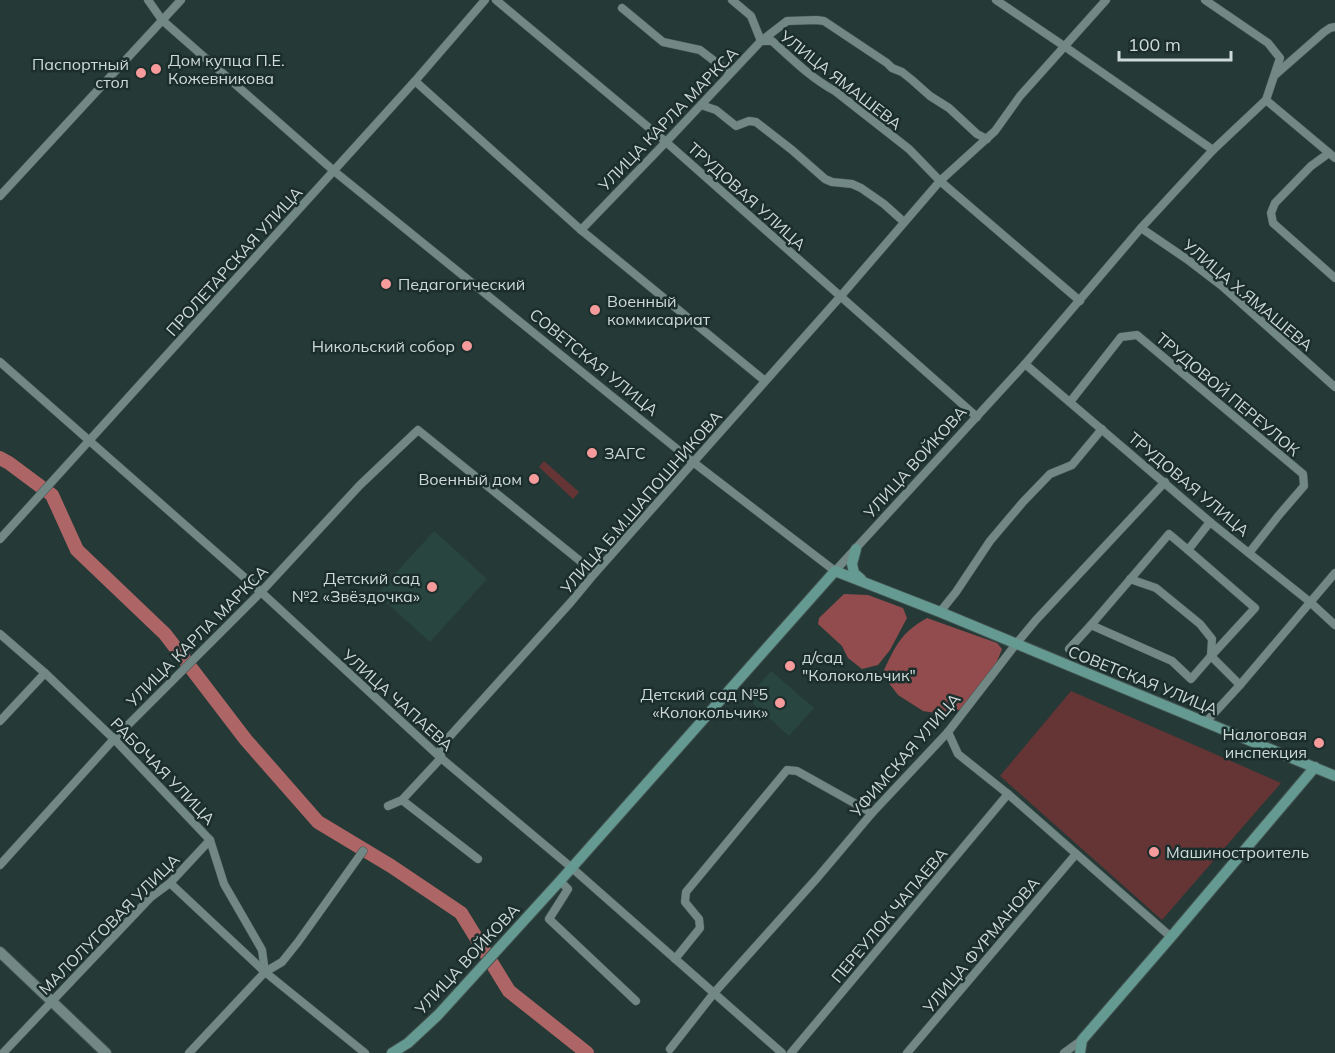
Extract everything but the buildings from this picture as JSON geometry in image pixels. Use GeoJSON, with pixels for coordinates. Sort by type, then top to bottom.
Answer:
{"type":"FeatureCollection","features":[{"type":"Feature","properties":{"kind":"main road"},"geometry":{"type":"LineString","coordinates":[[856,549],[852,564],[854,573],[866,583]]}},
{"type":"Feature","properties":{"kind":"main road","name":"СОВЕТСКАЯ УЛИЦА"},"geometry":{"type":"LineString","coordinates":[[835,571],[940,612],[1335,776]]}},
{"type":"Feature","properties":{"kind":"main road","name":"УЛИЦА ВОЙКОВА"},"geometry":{"type":"LineString","coordinates":[[392,1053],[408,1043],[430,1022],[508,938],[835,571]]}},
{"type":"Feature","properties":{"kind":"main road"},"geometry":{"type":"LineString","coordinates":[[815,596],[831,585],[844,580],[866,583]]}},
{"type":"Feature","properties":{"kind":"main road"},"geometry":{"type":"LineString","coordinates":[[1080,1053],[1082,1040],[1316,767]]}},
{"type":"Feature","properties":{"kind":"street","name":"СОВЕТСКАЯ УЛИЦА"},"geometry":{"type":"LineString","coordinates":[[148,0],[162,20],[334,171],[693,462],[835,571]]}},
{"type":"Feature","properties":{"kind":"street"},"geometry":{"type":"LineString","coordinates":[[0,196],[181,0]]}},
{"type":"Feature","properties":{"kind":"street","name":"ПРОЛЕТАРСКАЯ УЛИЦА"},"geometry":{"type":"LineString","coordinates":[[0,539],[415,81],[485,0]]}},
{"type":"Feature","properties":{"kind":"street","name":"ТРУДОВАЯ УЛИЦА"},"geometry":{"type":"LineString","coordinates":[[496,0],[666,142],[977,417]]}},
{"type":"Feature","properties":{"kind":"street","name":"УЛИЦА ЯМАШЕВА"},"geometry":{"type":"LineString","coordinates":[[732,0],[751,16],[761,41],[772,41],[821,83],[835,91],[909,149],[940,181]]}},
{"type":"Feature","properties":{"kind":"street"},"geometry":{"type":"LineString","coordinates":[[996,0],[1213,150]]}},
{"type":"Feature","properties":{"kind":"street","name":"УЛИЦА Б.М.ШАПОШНИКОВА"},"geometry":{"type":"LineString","coordinates":[[388,806],[402,800],[441,758],[441,746],[571,602],[940,181],[995,131],[1020,96],[1106,0]]}},
{"type":"Feature","properties":{"kind":"street","name":"УЛИЦА ВОЙКОВА"},"geometry":{"type":"LineString","coordinates":[[835,571],[1025,364],[1141,228],[1213,150],[1266,100],[1280,58],[1268,43],[1205,0]]}},
{"type":"Feature","properties":{"kind":"street"},"geometry":{"type":"LineString","coordinates":[[622,8],[663,42],[700,50],[730,73]]}},
{"type":"Feature","properties":{"kind":"street","name":"УЛИЦА ЯМАШЕВА"},"geometry":{"type":"LineString","coordinates":[[777,29],[787,21],[824,21],[892,68],[902,72],[930,96],[949,108],[977,134],[987,139]]}},
{"type":"Feature","properties":{"kind":"street"},"geometry":{"type":"LineString","coordinates":[[1274,76],[1324,32],[1335,27]]}},
{"type":"Feature","properties":{"kind":"street","name":"УЛИЦА КАРЛА МАРКСА"},"geometry":{"type":"LineString","coordinates":[[581,230],[761,41],[777,29]]}},
{"type":"Feature","properties":{"kind":"street"},"geometry":{"type":"LineString","coordinates":[[415,81],[581,230],[765,381]]}},
{"type":"Feature","properties":{"kind":"street"},"geometry":{"type":"LineString","coordinates":[[1266,100],[1332,156],[1311,166],[1275,203],[1271,213],[1274,223],[1335,278]]}},
{"type":"Feature","properties":{"kind":"street"},"geometry":{"type":"LineString","coordinates":[[701,105],[716,110],[736,126],[749,121],[756,122],[825,179],[861,188],[904,222]]}},
{"type":"Feature","properties":{"kind":"street"},"geometry":{"type":"LineString","coordinates":[[940,181],[1080,301]]}},
{"type":"Feature","properties":{"kind":"street","name":"УЛИЦА Х.ЯМАШЕВА"},"geometry":{"type":"LineString","coordinates":[[1141,228],[1222,286],[1335,387]]}},
{"type":"Feature","properties":{"kind":"street","name":"ТРУДОВОЙ ПЕРЕУЛОК"},"geometry":{"type":"LineString","coordinates":[[1070,402],[1121,337],[1137,335],[1303,474],[1304,486],[1250,553]]}},
{"type":"Feature","properties":{"kind":"street","name":"УЛИЦА ЧАПАЕВА"},"geometry":{"type":"LineString","coordinates":[[0,362],[261,592],[441,758],[572,868],[782,1053]]}},
{"type":"Feature","properties":{"kind":"street","name":"ТРУДОВАЯ УЛИЦА"},"geometry":{"type":"LineString","coordinates":[[1025,364],[1335,625]]}},
{"type":"Feature","properties":{"kind":"street"},"geometry":{"type":"LineString","coordinates":[[940,612],[990,541],[1023,502],[1050,474],[1072,465],[1102,429]]}},
{"type":"Feature","properties":{"kind":"street","name":"УЛИЦА КАРЛА МАРКСА"},"geometry":{"type":"LineString","coordinates":[[0,865],[114,739],[261,592],[360,485],[418,430],[595,573]]}},
{"type":"Feature","properties":{"kind":"street","name":"УФИМСКАЯ УЛИЦА"},"geometry":{"type":"LineString","coordinates":[[670,1049],[714,993],[872,813],[948,732],[1044,611],[1165,482]]}},
{"type":"Feature","properties":{"kind":"street"},"geometry":{"type":"LineString","coordinates":[[1188,550],[1210,522]]}},
{"type":"Feature","properties":{"kind":"street"},"geometry":{"type":"LineString","coordinates":[[1069,649],[1170,534],[1255,608],[1191,679],[1172,661],[1091,625]]}},
{"type":"Feature","properties":{"kind":"street"},"geometry":{"type":"LineString","coordinates":[[1206,722],[1335,573]]}},
{"type":"Feature","properties":{"kind":"street"},"geometry":{"type":"LineString","coordinates":[[1130,579],[1156,588],[1200,624],[1212,639],[1211,656],[1240,685]]}},
{"type":"Feature","properties":{"kind":"street","name":"РАБОЧАЯ УЛИЦА"},"geometry":{"type":"LineString","coordinates":[[0,634],[45,673],[114,739],[210,840],[224,884],[262,950],[265,972]]}},
{"type":"Feature","properties":{"kind":"street"},"geometry":{"type":"LineString","coordinates":[[2,716],[45,673]]}},
{"type":"Feature","properties":{"kind":"street"},"geometry":{"type":"LineString","coordinates":[[948,732],[958,754],[1008,794],[1171,937]]}},
{"type":"Feature","properties":{"kind":"street"},"geometry":{"type":"LineString","coordinates":[[675,959],[700,928],[699,919],[685,902],[686,892],[787,770],[797,771],[872,813]]}},
{"type":"Feature","properties":{"kind":"street","name":"ПЕРЕУЛОК ЧАПАЕВА"},"geometry":{"type":"LineString","coordinates":[[791,1053],[1008,794]]}},
{"type":"Feature","properties":{"kind":"street"},"geometry":{"type":"LineString","coordinates":[[402,800],[478,859]]}},
{"type":"Feature","properties":{"kind":"street","name":"МАЛОЛУГОВАЯ УЛИЦА"},"geometry":{"type":"LineString","coordinates":[[3,1053],[151,897],[170,883],[210,840]]}},
{"type":"Feature","properties":{"kind":"street"},"geometry":{"type":"LineString","coordinates":[[189,1053],[265,972],[282,962],[363,850]]}},
{"type":"Feature","properties":{"kind":"street","name":"УЛИЦА ФУРМАНОВА"},"geometry":{"type":"LineString","coordinates":[[907,1053],[1076,854]]}},
{"type":"Feature","properties":{"kind":"street"},"geometry":{"type":"LineString","coordinates":[[560,881],[568,889],[549,919],[636,1001]]}},
{"type":"Feature","properties":{"kind":"street"},"geometry":{"type":"LineString","coordinates":[[170,883],[265,972],[365,1053]]}},
{"type":"Feature","properties":{"kind":"street"},"geometry":{"type":"LineString","coordinates":[[0,952],[106,1053]]}},
{"type":"Feature","properties":{"kind":"street"},"geometry":{"type":"LineString","coordinates":[[1064,1053],[1082,1040]]}},
{"type":"Feature","properties":{"kind":"shaded area"},"geometry":{"type":"Polygon","coordinates":[[[544,461],[579,492],[573,499],[539,467],[544,461]]]}},
{"type":"Feature","properties":{"kind":"shaded area","name":"Детский сад №2 «Звёздочка»"},"geometry":{"type":"Polygon","coordinates":[[[434,531],[487,579],[430,642],[377,594],[434,531]]]}},
{"type":"Feature","properties":{"kind":"shaded area"},"geometry":{"type":"Polygon","coordinates":[[[844,594],[868,595],[903,608],[907,618],[890,650],[878,665],[862,669],[848,658],[842,646],[818,624],[819,618],[844,594]]]}},
{"type":"Feature","properties":{"kind":"shaded area"},"geometry":{"type":"Polygon","coordinates":[[[927,618],[997,643],[1002,649],[996,664],[963,708],[948,715],[923,711],[898,695],[882,674],[904,635],[927,618]]]}},
{"type":"Feature","properties":{"kind":"shaded area","name":"Детский сад №5 «Колокольчик»"},"geometry":{"type":"Polygon","coordinates":[[[771,671],[814,708],[789,736],[747,698],[771,671]]]}},
{"type":"Feature","properties":{"kind":"shaded area","name":"Машиностроитель"},"geometry":{"type":"Polygon","coordinates":[[[1071,691],[1281,783],[1162,920],[1000,776],[1071,691]]]}},
{"type":"Feature","properties":{"kind":"waterway"},"geometry":{"type":"LineString","coordinates":[[0,458],[52,495],[77,550],[165,634],[246,740],[318,822],[391,866],[461,913],[509,991],[587,1053]]}},
{"type":"Feature","properties":{"kind":"place","name":"Дом купца П.Е. Кожевникова"},"geometry":{"type":"Point","coordinates":[156,69]}},
{"type":"Feature","properties":{"kind":"place","name":"Паспортный стол"},"geometry":{"type":"Point","coordinates":[141,73]}},
{"type":"Feature","properties":{"kind":"place","name":"Педагогический"},"geometry":{"type":"Point","coordinates":[386,284]}},
{"type":"Feature","properties":{"kind":"place","name":"Военный коммисариат"},"geometry":{"type":"Point","coordinates":[595,310]}},
{"type":"Feature","properties":{"kind":"place","name":"Никольский собор"},"geometry":{"type":"Point","coordinates":[467,346]}},
{"type":"Feature","properties":{"kind":"place","name":"ЗАГС"},"geometry":{"type":"Point","coordinates":[592,453]}},
{"type":"Feature","properties":{"kind":"place","name":"Военный дом"},"geometry":{"type":"Point","coordinates":[534,479]}},
{"type":"Feature","properties":{"kind":"place","name":"Детский сад №2 «Звёздочка»"},"geometry":{"type":"Point","coordinates":[432,587]}},
{"type":"Feature","properties":{"kind":"place","name":"д/сад \"Колокольчик\""},"geometry":{"type":"Point","coordinates":[790,666]}},
{"type":"Feature","properties":{"kind":"place","name":"Детский сад №5 «Колокольчик»"},"geometry":{"type":"Point","coordinates":[780,703]}},
{"type":"Feature","properties":{"kind":"place","name":"Налоговая инспекция"},"geometry":{"type":"Point","coordinates":[1319,743]}},
{"type":"Feature","properties":{"kind":"place","name":"Машиностроитель"},"geometry":{"type":"Point","coordinates":[1154,852]}}]}
